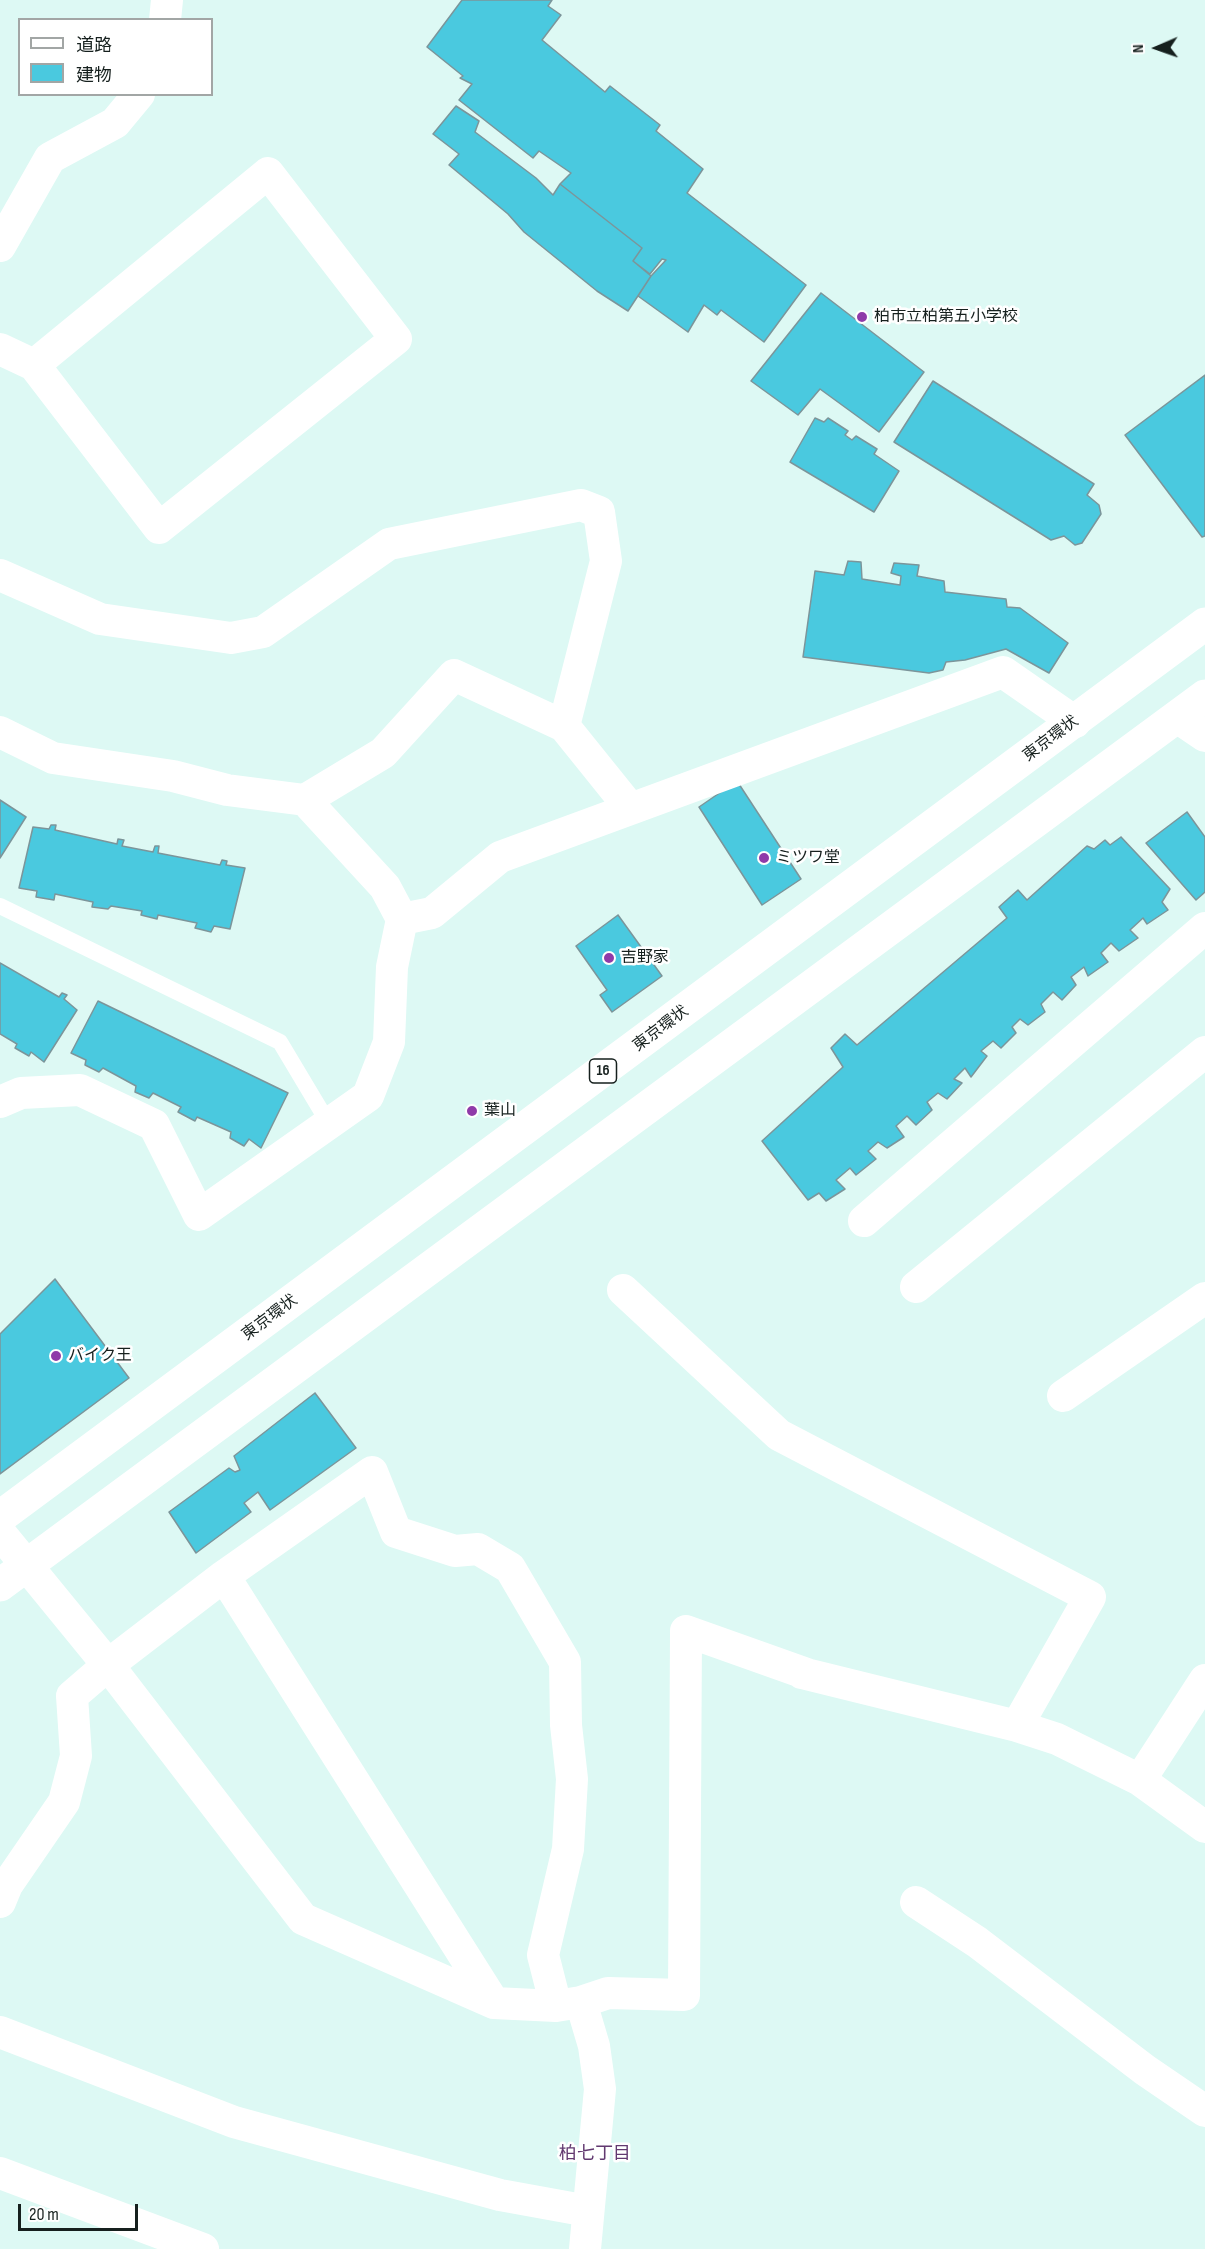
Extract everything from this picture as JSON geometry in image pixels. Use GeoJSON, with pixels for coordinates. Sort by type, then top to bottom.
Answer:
{"type":"FeatureCollection","features":[{"type":"Feature","properties":{"kind":"highway","name":"東京環状"},"geometry":{"type":"LineString","coordinates":[[0,1518],[1205,624]]}},
{"type":"Feature","properties":{"kind":"highway"},"geometry":{"type":"LineString","coordinates":[[0,1585],[1205,696]]}},
{"type":"Feature","properties":{"kind":"street"},"geometry":{"type":"LineString","coordinates":[[165,18],[167,0]]}},
{"type":"Feature","properties":{"kind":"street"},"geometry":{"type":"LineString","coordinates":[[0,246],[50,158],[115,123],[137,96]]}},
{"type":"Feature","properties":{"kind":"street"},"geometry":{"type":"LineString","coordinates":[[0,349],[34,365],[159,528],[396,339],[268,173],[34,365]]}},
{"type":"Feature","properties":{"kind":"street"},"geometry":{"type":"LineString","coordinates":[[0,575],[100,619],[231,638],[263,632],[389,544],[582,505],[599,512],[606,561],[564,726]]}},
{"type":"Feature","properties":{"kind":"street"},"geometry":{"type":"LineString","coordinates":[[402,920],[432,912],[500,857],[1003,672],[1075,722]]}},
{"type":"Feature","properties":{"kind":"street"},"geometry":{"type":"LineString","coordinates":[[0,732],[53,758],[172,776],[227,790],[305,800],[383,753],[454,675],[564,726],[630,808]]}},
{"type":"Feature","properties":{"kind":"street"},"geometry":{"type":"LineString","coordinates":[[1177,717],[1205,736]]}},
{"type":"Feature","properties":{"kind":"street"},"geometry":{"type":"LineString","coordinates":[[0,1102],[21,1093],[80,1090],[154,1125],[199,1215],[368,1096],[389,1042],[392,967],[402,920],[385,887],[305,800]]}},
{"type":"Feature","properties":{"kind":"street"},"geometry":{"type":"LineString","coordinates":[[864,1221],[1205,927]]}},
{"type":"Feature","properties":{"kind":"street"},"geometry":{"type":"LineString","coordinates":[[916,1287],[1205,1052]]}},
{"type":"Feature","properties":{"kind":"street"},"geometry":{"type":"LineString","coordinates":[[623,1290],[780,1436],[1090,1597],[1017,1726]]}},
{"type":"Feature","properties":{"kind":"street"},"geometry":{"type":"LineString","coordinates":[[1063,1396],[1205,1298]]}},
{"type":"Feature","properties":{"kind":"street"},"geometry":{"type":"LineString","coordinates":[[0,1902],[7,1885],[64,1802],[76,1756],[72,1696],[108,1665],[224,1576],[372,1472],[396,1532],[454,1551],[478,1549],[510,1568],[565,1662],[566,1725],[572,1779],[568,1849],[543,1955],[594,2046],[600,2089],[585,2249]]}},
{"type":"Feature","properties":{"kind":"street"},"geometry":{"type":"LineString","coordinates":[[0,1533],[108,1665],[303,1919],[494,2003],[569,2004],[608,1993],[684,1995],[686,1631],[807,1674],[802,1673],[1017,1726],[1057,1739],[1140,1780],[1205,1827]]}},
{"type":"Feature","properties":{"kind":"street"},"geometry":{"type":"LineString","coordinates":[[224,1576],[494,2003]]}},
{"type":"Feature","properties":{"kind":"street"},"geometry":{"type":"LineString","coordinates":[[1140,1780],[1205,1680]]}},
{"type":"Feature","properties":{"kind":"street"},"geometry":{"type":"LineString","coordinates":[[916,1902],[977,1942],[1145,2070],[1205,2111]]}},
{"type":"Feature","properties":{"kind":"street"},"geometry":{"type":"LineString","coordinates":[[0,2032],[234,2122],[500,2195],[588,2211]]}},
{"type":"Feature","properties":{"kind":"street"},"geometry":{"type":"LineString","coordinates":[[0,2173],[203,2249]]}},
{"type":"Feature","properties":{"kind":"lane"},"geometry":{"type":"LineString","coordinates":[[0,906],[280,1042],[329,1124]]}},
{"type":"Feature","properties":{"kind":"building"},"geometry":{"type":"Polygon","coordinates":[[[462,0],[552,0],[548,6],[561,15],[542,40],[605,92],[610,86],[660,125],[656,131],[703,169],[687,193],[806,285],[764,342],[721,310],[717,315],[704,305],[688,332],[638,296],[651,276],[666,260],[662,259],[650,274],[633,261],[642,248],[560,184],[571,173],[539,151],[533,158],[459,100],[472,84],[460,78],[463,76],[427,47],[462,0]]]}},
{"type":"Feature","properties":{"kind":"building"},"geometry":{"type":"Polygon","coordinates":[[[456,106],[479,121],[475,132],[536,178],[553,195],[560,184],[642,248],[633,261],[651,276],[628,311],[597,291],[524,232],[508,214],[449,165],[459,154],[433,134],[456,106]]]}},
{"type":"Feature","properties":{"kind":"building"},"geometry":{"type":"Polygon","coordinates":[[[821,293],[924,372],[879,432],[820,389],[798,415],[751,381],[821,293]]]}},
{"type":"Feature","properties":{"kind":"building"},"geometry":{"type":"Polygon","coordinates":[[[1205,375],[1205,536],[1202,537],[1125,435],[1205,375]]]}},
{"type":"Feature","properties":{"kind":"building"},"geometry":{"type":"Polygon","coordinates":[[[933,381],[1094,484],[1087,495],[1099,505],[1101,514],[1082,543],[1075,545],[1064,536],[1051,540],[894,442],[933,381]]]}},
{"type":"Feature","properties":{"kind":"building"},"geometry":{"type":"Polygon","coordinates":[[[815,418],[824,422],[828,418],[848,431],[845,435],[852,440],[856,436],[877,449],[874,454],[899,471],[874,512],[790,462],[815,418]]]}},
{"type":"Feature","properties":{"kind":"building"},"geometry":{"type":"Polygon","coordinates":[[[848,561],[861,562],[862,579],[900,585],[901,576],[891,573],[894,563],[919,565],[917,576],[944,581],[945,592],[1006,599],[1007,607],[1020,608],[1068,643],[1049,673],[1006,649],[965,660],[946,662],[943,670],[929,673],[803,657],[815,571],[844,575],[848,561]]]}},
{"type":"Feature","properties":{"kind":"building"},"geometry":{"type":"Polygon","coordinates":[[[737,781],[801,879],[762,905],[699,807],[737,781]]]}},
{"type":"Feature","properties":{"kind":"building"},"geometry":{"type":"Polygon","coordinates":[[[0,800],[26,817],[0,858],[0,800]]]}},
{"type":"Feature","properties":{"kind":"building"},"geometry":{"type":"Polygon","coordinates":[[[1187,812],[1205,837],[1205,892],[1196,900],[1146,843],[1187,812]]]}},
{"type":"Feature","properties":{"kind":"building"},"geometry":{"type":"Polygon","coordinates":[[[51,825],[56,825],[55,830],[117,844],[118,839],[124,840],[122,846],[153,852],[155,846],[159,846],[158,853],[220,865],[222,860],[227,861],[226,865],[245,868],[230,929],[214,926],[211,932],[195,928],[197,923],[158,915],[157,919],[141,915],[142,911],[111,906],[108,909],[92,907],[93,902],[55,894],[54,900],[36,897],[37,891],[19,888],[33,827],[49,829],[51,825]]]}},
{"type":"Feature","properties":{"kind":"building"},"geometry":{"type":"Polygon","coordinates":[[[1121,837],[1170,889],[1162,902],[1168,910],[1147,924],[1143,918],[1130,930],[1138,938],[1119,951],[1111,943],[1101,953],[1108,962],[1088,976],[1084,967],[1071,977],[1076,985],[1062,1000],[1053,992],[1041,1004],[1045,1012],[1028,1025],[1020,1019],[1012,1027],[1016,1033],[1001,1048],[993,1041],[981,1051],[987,1056],[971,1077],[965,1068],[954,1079],[962,1083],[947,1099],[938,1093],[927,1102],[932,1110],[916,1125],[907,1116],[896,1126],[904,1137],[887,1148],[878,1142],[868,1151],[876,1159],[856,1175],[850,1168],[836,1180],[845,1189],[826,1201],[819,1193],[808,1200],[762,1141],[843,1067],[831,1048],[845,1034],[857,1045],[1007,918],[999,907],[1018,890],[1027,900],[1087,846],[1094,849],[1105,840],[1110,845],[1121,837]]]}},
{"type":"Feature","properties":{"kind":"building"},"geometry":{"type":"Polygon","coordinates":[[[618,915],[662,976],[612,1012],[600,995],[607,990],[576,946],[618,915]]]}},
{"type":"Feature","properties":{"kind":"building"},"geometry":{"type":"Polygon","coordinates":[[[0,963],[59,997],[62,993],[67,995],[64,999],[77,1010],[44,1062],[31,1052],[29,1056],[15,1048],[17,1044],[0,1034],[0,963]]]}},
{"type":"Feature","properties":{"kind":"building"},"geometry":{"type":"Polygon","coordinates":[[[98,1001],[288,1093],[261,1148],[249,1139],[244,1146],[230,1138],[231,1132],[197,1117],[195,1121],[178,1112],[181,1107],[153,1093],[149,1098],[135,1092],[136,1086],[103,1068],[99,1072],[85,1065],[86,1060],[71,1053],[98,1001]]]}},
{"type":"Feature","properties":{"kind":"building","name":"バイク王"},"geometry":{"type":"Polygon","coordinates":[[[55,1279],[129,1378],[0,1474],[0,1334],[55,1279]]]}},
{"type":"Feature","properties":{"kind":"building"},"geometry":{"type":"Polygon","coordinates":[[[315,1393],[356,1448],[270,1510],[258,1492],[244,1503],[251,1512],[196,1553],[169,1512],[229,1468],[235,1472],[240,1470],[234,1456],[315,1393]]]}},
{"type":"Feature","properties":{"kind":"place","name":"柏市立柏第五小学校"},"geometry":{"type":"Point","coordinates":[862,317]}},
{"type":"Feature","properties":{"kind":"place","name":"ミツワ堂"},"geometry":{"type":"Point","coordinates":[764,858]}},
{"type":"Feature","properties":{"kind":"place","name":"吉野家"},"geometry":{"type":"Point","coordinates":[609,958]}},
{"type":"Feature","properties":{"kind":"place","name":"葉山"},"geometry":{"type":"Point","coordinates":[472,1111]}},
{"type":"Feature","properties":{"kind":"place","name":"バイク王"},"geometry":{"type":"Point","coordinates":[56,1356]}},
{"type":"Feature","properties":{"kind":"district","name":"柏七丁目"},"geometry":{"type":"Point","coordinates":[595,2154]}}]}
